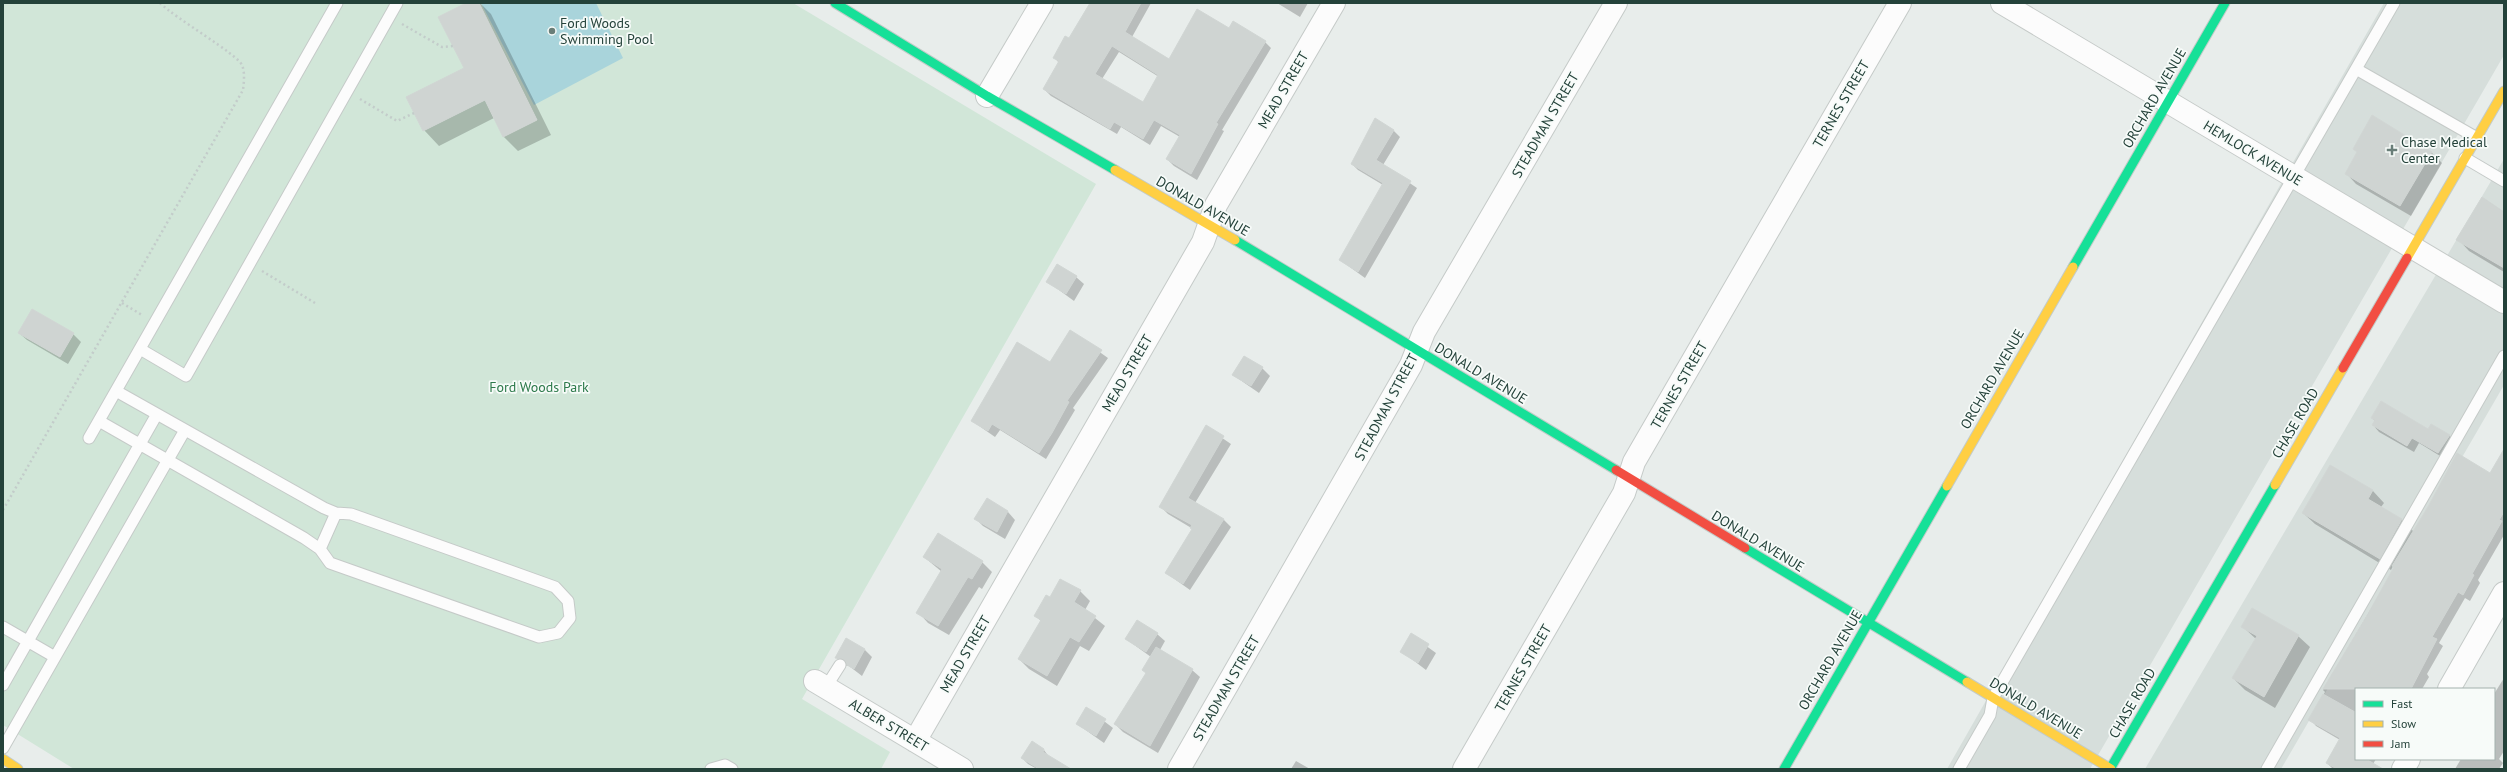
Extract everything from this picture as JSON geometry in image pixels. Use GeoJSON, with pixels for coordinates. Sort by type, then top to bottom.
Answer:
{"type":"FeatureCollection","features":[{"type":"Feature","properties":{"kind":"street","name":"DONALD AVENUE"},"geometry":{"type":"LineString","coordinates":[[835,3],[987,96],[1209,225],[2110,769]]}},
{"type":"Feature","properties":{"kind":"street"},"geometry":{"type":"LineString","coordinates":[[987,96],[1042,3]]}},
{"type":"Feature","properties":{"kind":"street","name":"MEAD STREET"},"geometry":{"type":"LineString","coordinates":[[915,740],[1195,256],[1216,205],[1334,3]]}},
{"type":"Feature","properties":{"kind":"street","name":"STEADMAN STREET"},"geometry":{"type":"LineString","coordinates":[[1180,769],[1411,365],[1424,332],[1616,3]]}},
{"type":"Feature","properties":{"kind":"street","name":"TERNES STREET"},"geometry":{"type":"LineString","coordinates":[[1464,769],[1624,493],[1634,462],[1900,3]]}},
{"type":"Feature","properties":{"kind":"street","name":"HEMLOCK AVENUE"},"geometry":{"type":"LineString","coordinates":[[2002,3],[2504,302]]}},
{"type":"Feature","properties":{"kind":"street","name":"ORCHARD AVENUE"},"geometry":{"type":"LineString","coordinates":[[1784,769],[2225,3]]}},
{"type":"Feature","properties":{"kind":"street","name":"CHASE ROAD"},"geometry":{"type":"LineString","coordinates":[[2110,769],[2504,91]]}},
{"type":"Feature","properties":{"kind":"street"},"geometry":{"type":"LineString","coordinates":[[2450,688],[2504,593]]}},
{"type":"Feature","properties":{"kind":"street","name":"ALBER STREET"},"geometry":{"type":"LineString","coordinates":[[820,684],[962,769]]}},
{"type":"Feature","properties":{"kind":"street"},"geometry":{"type":"LineString","coordinates":[[3,759],[18,769]]}},
{"type":"Feature","properties":{"kind":"street"},"geometry":{"type":"LineString","coordinates":[[2403,769],[2408,760]]}},
{"type":"Feature","properties":{"kind":"lane"},"geometry":{"type":"LineString","coordinates":[[89,438],[337,3]]}},
{"type":"Feature","properties":{"kind":"lane"},"geometry":{"type":"LineString","coordinates":[[140,349],[186,376],[397,3]]}},
{"type":"Feature","properties":{"kind":"lane"},"geometry":{"type":"LineString","coordinates":[[1959,769],[1990,715],[1993,698],[2394,3]]}},
{"type":"Feature","properties":{"kind":"lane"},"geometry":{"type":"LineString","coordinates":[[2356,69],[2477,138]]}},
{"type":"Feature","properties":{"kind":"lane"},"geometry":{"type":"LineString","coordinates":[[2465,158],[2504,181]]}},
{"type":"Feature","properties":{"kind":"lane"},"geometry":{"type":"LineString","coordinates":[[2267,769],[2504,356]]}},
{"type":"Feature","properties":{"kind":"lane"},"geometry":{"type":"LineString","coordinates":[[99,421],[320,549],[330,563],[539,637],[558,633],[570,618],[568,601],[556,587],[351,514],[336,513],[185,430],[116,390]]}},
{"type":"Feature","properties":{"kind":"lane"},"geometry":{"type":"LineString","coordinates":[[3,684],[157,414]]}},
{"type":"Feature","properties":{"kind":"lane"},"geometry":{"type":"LineString","coordinates":[[3,748],[185,430]]}},
{"type":"Feature","properties":{"kind":"lane"},"geometry":{"type":"LineString","coordinates":[[320,549],[336,513]]}},
{"type":"Feature","properties":{"kind":"lane"},"geometry":{"type":"LineString","coordinates":[[3,627],[55,657]]}},
{"type":"Feature","properties":{"kind":"lane"},"geometry":{"type":"LineString","coordinates":[[820,684],[840,665]]}},
{"type":"Feature","properties":{"kind":"lane"},"geometry":{"type":"LineString","coordinates":[[711,769],[725,765],[732,769]]}},
{"type":"Feature","properties":{"kind":"path"},"geometry":{"type":"LineString","coordinates":[[3,510],[243,90],[242,65],[232,54],[188,26],[160,3]]}},
{"type":"Feature","properties":{"kind":"path"},"geometry":{"type":"LineString","coordinates":[[390,17],[442,47],[453,46]]}},
{"type":"Feature","properties":{"kind":"path"},"geometry":{"type":"LineString","coordinates":[[346,91],[397,121],[414,113]]}},
{"type":"Feature","properties":{"kind":"path"},"geometry":{"type":"LineString","coordinates":[[249,264],[315,303]]}},
{"type":"Feature","properties":{"kind":"path"},"geometry":{"type":"LineString","coordinates":[[122,303],[155,322]]}},
{"type":"Feature","properties":{"kind":"shaded area"},"geometry":{"type":"Polygon","coordinates":[[[2384,3],[2504,3],[2504,55],[2090,769],[1947,769],[2384,3]]]}},
{"type":"Feature","properties":{"kind":"shaded area"},"geometry":{"type":"Polygon","coordinates":[[[2504,159],[2504,385],[2281,769],[2145,769],[2504,159]]]}},
{"type":"Feature","properties":{"kind":"green space","name":"Ford Woods Park"},"geometry":{"type":"Polygon","coordinates":[[[3,3],[793,3],[1096,184],[802,699],[890,752],[881,769],[74,769],[3,725],[3,3]]]}},
{"type":"Feature","properties":{"kind":"water","name":"Ford Woods Swimming Pool"},"geometry":{"type":"Polygon","coordinates":[[[481,3],[596,3],[623,58],[534,105],[481,3]]]}},
{"type":"Feature","properties":{"kind":"building"},"geometry":{"type":"Polygon","coordinates":[[[466,3],[479,3],[537,120],[503,137],[485,100],[423,131],[406,97],[464,68],[438,17],[466,3]]]}},
{"type":"Feature","properties":{"kind":"building"},"geometry":{"type":"Polygon","coordinates":[[[1090,3],[1141,3],[1125,32],[1169,59],[1197,9],[1229,28],[1233,21],[1266,41],[1216,123],[1218,124],[1191,174],[1166,159],[1180,135],[1154,120],[1143,139],[1114,122],[1110,129],[1043,89],[1059,61],[1053,58],[1065,36],[1069,38],[1090,3]],[[1112,46],[1095,74],[1143,102],[1158,75],[1112,46]]]}},
{"type":"Feature","properties":{"kind":"building","name":"Chase Medical Center"},"geometry":{"type":"Polygon","coordinates":[[[2372,115],[2432,152],[2400,206],[2345,174],[2357,152],[2353,149],[2372,115]]]}},
{"type":"Feature","properties":{"kind":"building"},"geometry":{"type":"Polygon","coordinates":[[[1375,118],[1394,130],[1376,160],[1411,181],[1358,272],[1339,260],[1383,183],[1351,164],[1375,118]]]}},
{"type":"Feature","properties":{"kind":"building"},"geometry":{"type":"Polygon","coordinates":[[[2482,197],[2504,212],[2504,268],[2456,240],[2482,197]]]}},
{"type":"Feature","properties":{"kind":"building"},"geometry":{"type":"Polygon","coordinates":[[[1057,264],[1077,276],[1066,294],[1046,282],[1057,264]]]}},
{"type":"Feature","properties":{"kind":"building"},"geometry":{"type":"Polygon","coordinates":[[[32,309],[74,333],[60,357],[18,333],[32,309]]]}},
{"type":"Feature","properties":{"kind":"building"},"geometry":{"type":"Polygon","coordinates":[[[1070,330],[1102,350],[1067,401],[1069,402],[1039,453],[992,424],[988,431],[971,421],[1017,342],[1050,362],[1070,330]]]}},
{"type":"Feature","properties":{"kind":"building"},"geometry":{"type":"Polygon","coordinates":[[[1244,356],[1263,367],[1251,386],[1232,375],[1244,356]]]}},
{"type":"Feature","properties":{"kind":"building"},"geometry":{"type":"Polygon","coordinates":[[[2381,401],[2428,429],[2431,424],[2450,435],[2438,453],[2412,438],[2407,446],[2372,425],[2375,420],[2371,418],[2381,401]]]}},
{"type":"Feature","properties":{"kind":"building"},"geometry":{"type":"Polygon","coordinates":[[[1206,425],[1224,436],[1188,498],[1224,519],[1183,584],[1165,573],[1192,529],[1190,528],[1192,525],[1159,507],[1206,425]]]}},
{"type":"Feature","properties":{"kind":"building"},"geometry":{"type":"Polygon","coordinates":[[[2504,449],[2504,512],[2499,520],[2502,521],[2472,574],[2474,575],[2463,595],[2458,592],[2432,637],[2437,639],[2412,688],[2323,689],[2368,614],[2394,567],[2392,566],[2429,505],[2457,453],[2490,473],[2504,449]]]}},
{"type":"Feature","properties":{"kind":"building"},"geometry":{"type":"Polygon","coordinates":[[[2330,465],[2373,490],[2368,499],[2402,519],[2380,559],[2302,513],[2330,465]]]}},
{"type":"Feature","properties":{"kind":"building"},"geometry":{"type":"Polygon","coordinates":[[[987,498],[1008,511],[997,532],[974,519],[987,498]]]}},
{"type":"Feature","properties":{"kind":"building"},"geometry":{"type":"Polygon","coordinates":[[[938,533],[983,561],[972,579],[968,577],[938,626],[916,613],[942,569],[923,557],[938,533]]]}},
{"type":"Feature","properties":{"kind":"building"},"geometry":{"type":"Polygon","coordinates":[[[1060,579],[1081,590],[1074,602],[1096,616],[1079,642],[1070,637],[1047,676],[1018,659],[1041,620],[1034,616],[1046,595],[1050,597],[1060,579]]]}},
{"type":"Feature","properties":{"kind":"building"},"geometry":{"type":"Polygon","coordinates":[[[2252,608],[2299,635],[2264,697],[2232,678],[2257,636],[2241,627],[2252,608]]]}},
{"type":"Feature","properties":{"kind":"building"},"geometry":{"type":"Polygon","coordinates":[[[1137,620],[1158,633],[1146,652],[1125,639],[1137,620]]]}},
{"type":"Feature","properties":{"kind":"building"},"geometry":{"type":"Polygon","coordinates":[[[1411,633],[1429,644],[1418,663],[1400,652],[1411,633]]]}},
{"type":"Feature","properties":{"kind":"building"},"geometry":{"type":"Polygon","coordinates":[[[846,638],[865,649],[854,669],[847,665],[843,659],[835,658],[846,638]]]}},
{"type":"Feature","properties":{"kind":"building"},"geometry":{"type":"Polygon","coordinates":[[[1156,647],[1193,669],[1150,746],[1114,724],[1146,673],[1142,670],[1156,647]]]}},
{"type":"Feature","properties":{"kind":"building"},"geometry":{"type":"Polygon","coordinates":[[[2323,694],[2355,712],[2355,760],[2368,760],[2383,769],[2337,769],[2326,763],[2340,738],[2308,720],[2323,694]]]}},
{"type":"Feature","properties":{"kind":"building"},"geometry":{"type":"Polygon","coordinates":[[[1086,707],[1106,719],[1096,736],[1076,724],[1086,707]]]}},
{"type":"Feature","properties":{"kind":"building"},"geometry":{"type":"Polygon","coordinates":[[[1032,741],[1044,749],[1043,752],[1071,769],[1039,769],[1021,758],[1032,741]]]}},
{"type":"Feature","properties":{"kind":"traffic: fast"},"geometry":{"type":"LineString","coordinates":[[835,3],[987,96],[1115,170]]}},
{"type":"Feature","properties":{"kind":"traffic: fast"},"geometry":{"type":"LineString","coordinates":[[2073,267],[2225,3]]}},
{"type":"Feature","properties":{"kind":"traffic: fast"},"geometry":{"type":"LineString","coordinates":[[1235,240],[1616,470]]}},
{"type":"Feature","properties":{"kind":"traffic: fast"},"geometry":{"type":"LineString","coordinates":[[2110,769],[2275,485]]}},
{"type":"Feature","properties":{"kind":"traffic: fast"},"geometry":{"type":"LineString","coordinates":[[1784,769],[1947,486]]}},
{"type":"Feature","properties":{"kind":"traffic: fast"},"geometry":{"type":"LineString","coordinates":[[1745,548],[1967,682]]}},
{"type":"Feature","properties":{"kind":"traffic: slow"},"geometry":{"type":"LineString","coordinates":[[2407,258],[2504,91]]}},
{"type":"Feature","properties":{"kind":"traffic: slow"},"geometry":{"type":"LineString","coordinates":[[1115,170],[1235,240]]}},
{"type":"Feature","properties":{"kind":"traffic: slow"},"geometry":{"type":"LineString","coordinates":[[1947,486],[2073,267]]}},
{"type":"Feature","properties":{"kind":"traffic: slow"},"geometry":{"type":"LineString","coordinates":[[2275,485],[2343,368]]}},
{"type":"Feature","properties":{"kind":"traffic: slow"},"geometry":{"type":"LineString","coordinates":[[1967,682],[2111,769]]}},
{"type":"Feature","properties":{"kind":"traffic: slow"},"geometry":{"type":"LineString","coordinates":[[3,759],[18,769]]}},
{"type":"Feature","properties":{"kind":"traffic: jam"},"geometry":{"type":"LineString","coordinates":[[2343,368],[2407,258]]}},
{"type":"Feature","properties":{"kind":"traffic: jam"},"geometry":{"type":"LineString","coordinates":[[1616,470],[1745,548]]}},
{"type":"Feature","properties":{"kind":"place","name":"Ford Woods Swimming Pool"},"geometry":{"type":"Point","coordinates":[552,31]}},
{"type":"Feature","properties":{"kind":"place","name":"Chase Medical Center"},"geometry":{"type":"Point","coordinates":[2392,150]}}]}
